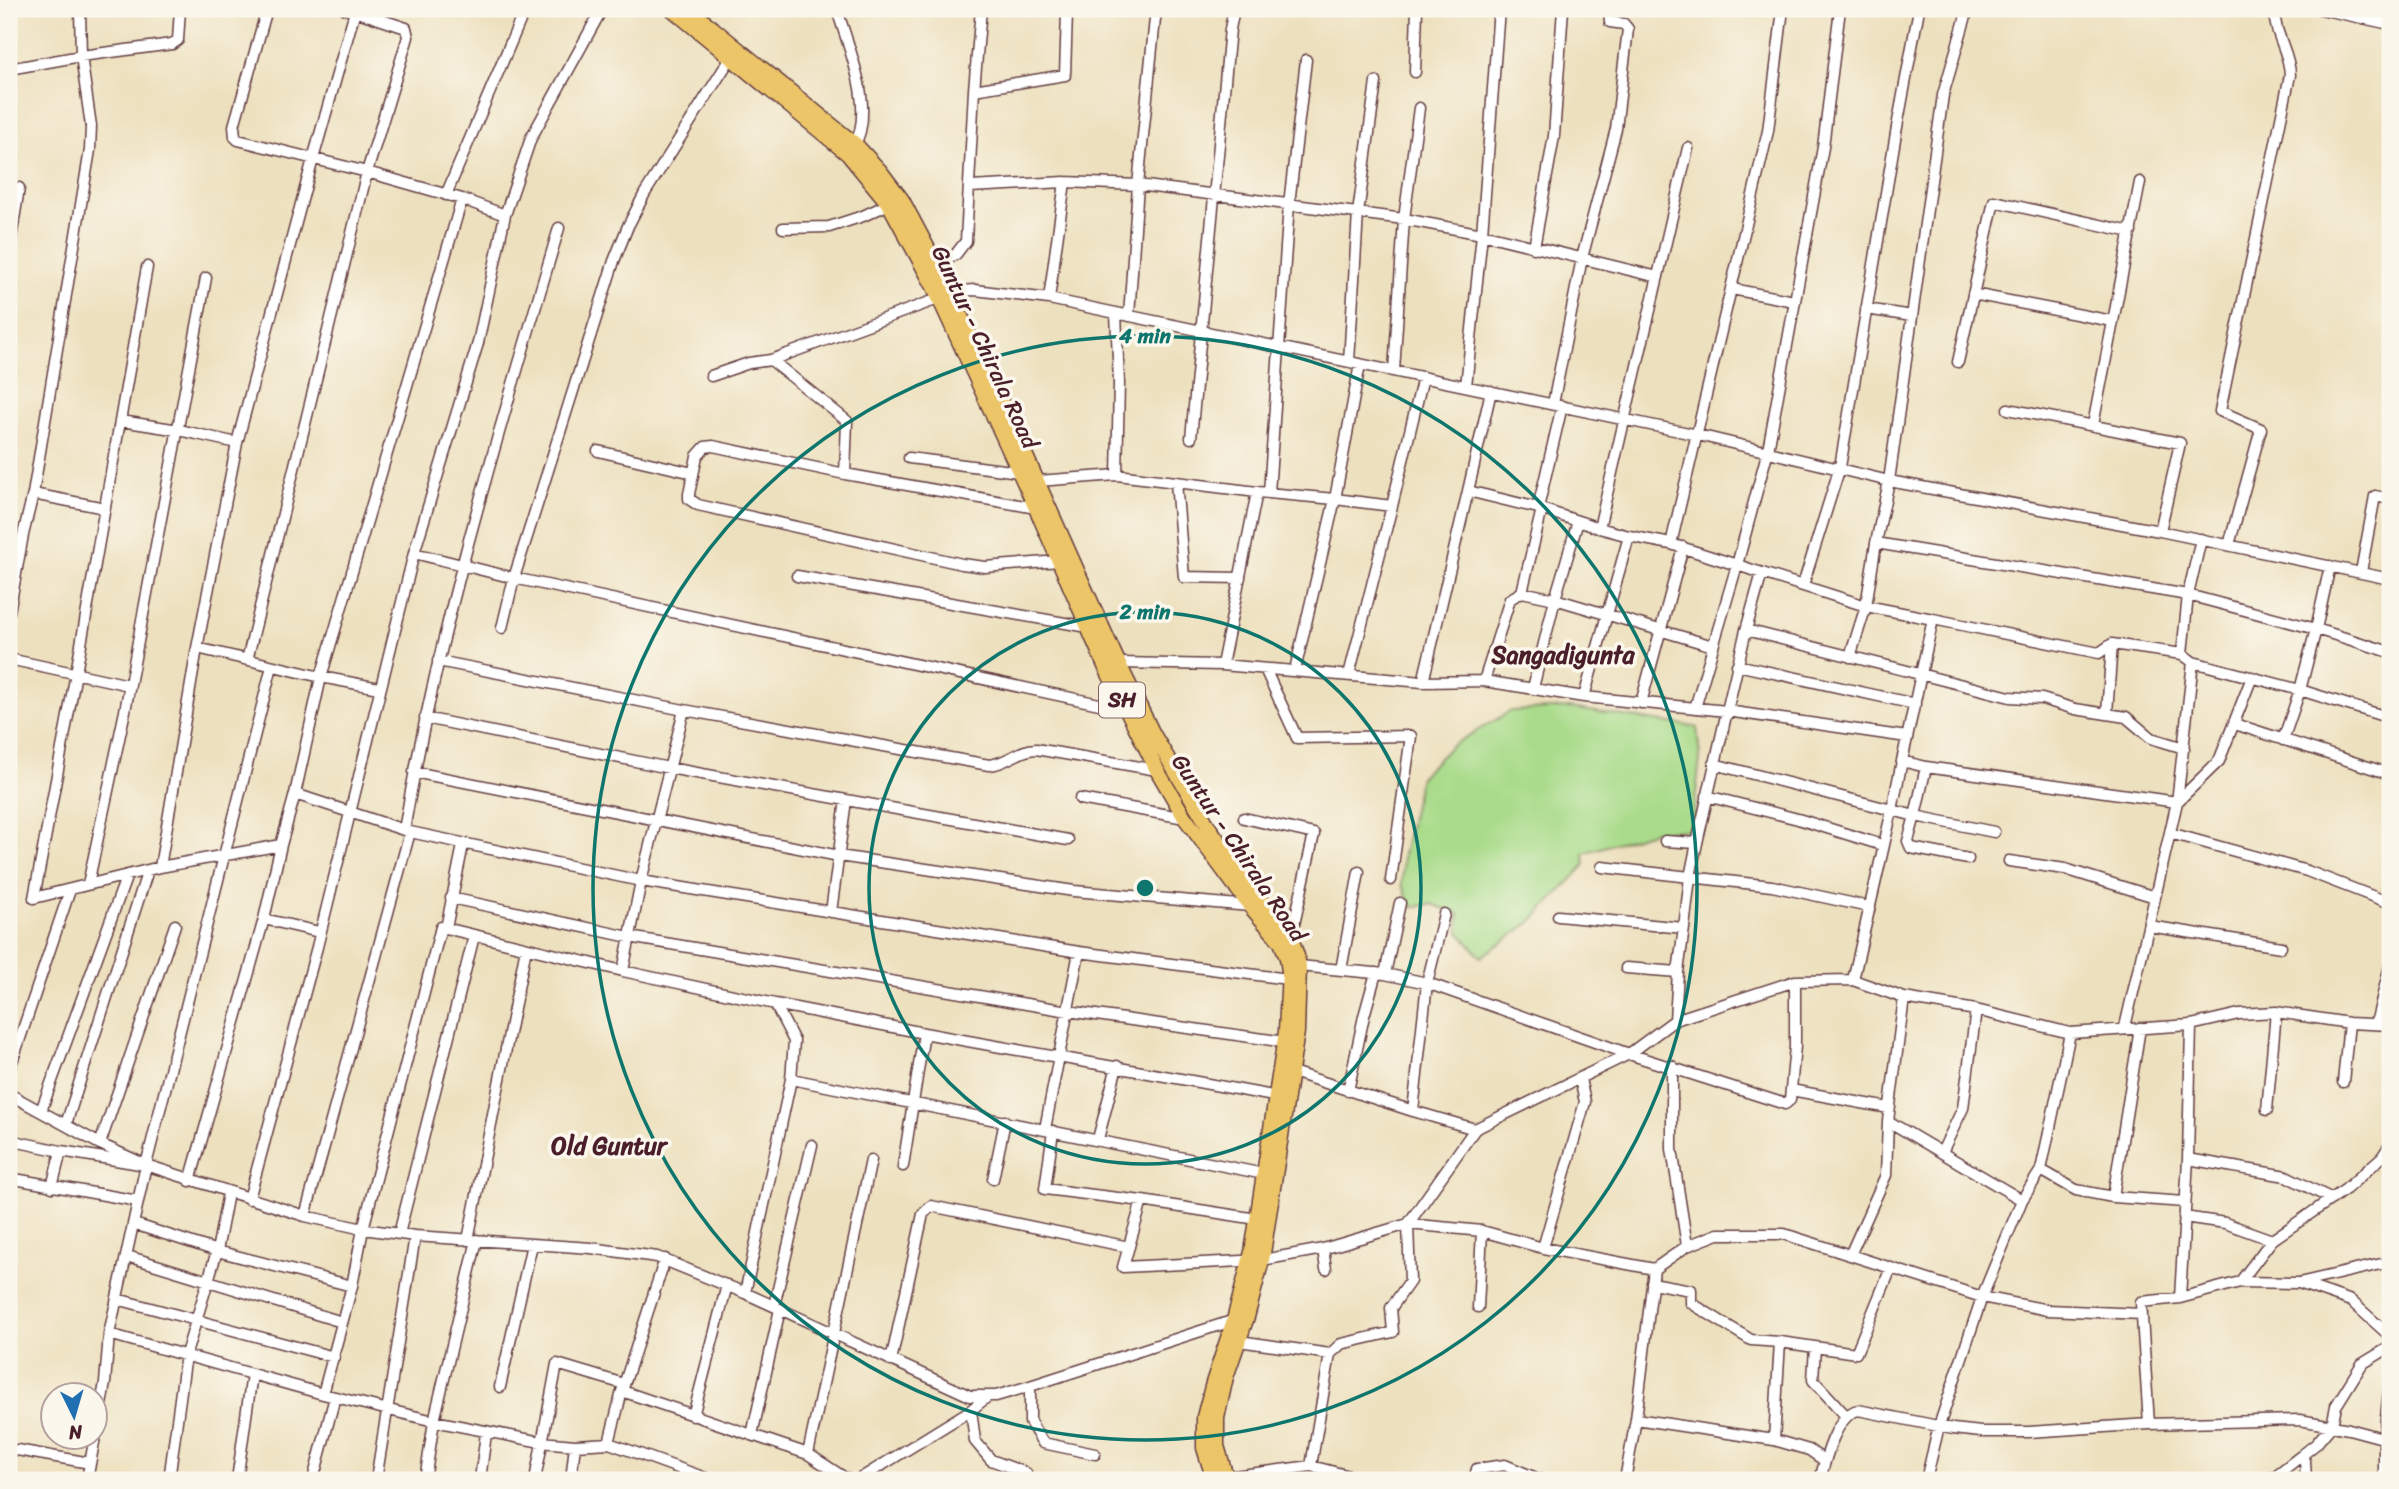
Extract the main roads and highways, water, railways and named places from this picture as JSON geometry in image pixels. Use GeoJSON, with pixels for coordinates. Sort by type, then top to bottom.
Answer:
{"type":"FeatureCollection","features":[{"type":"Feature","properties":{"kind":"main road","name":"Guntur - Chirala Road"},"geometry":{"type":"LineString","coordinates":[[671,9],[730,59],[852,149],[889,204],[944,296],[1038,481],[1153,734],[1226,854],[1291,938],[1296,975],[1297,1032],[1292,1072],[1256,1261],[1241,1318],[1213,1383],[1204,1417],[1205,1448],[1222,1479]]}},
{"type":"Feature","properties":{"kind":"main road","name":"Guntur - Chirala Road"},"geometry":{"type":"LineString","coordinates":[[689,9],[852,149],[897,192],[937,266],[944,296],[1019,472],[1126,710],[1185,818],[1250,906],[1281,942],[1296,975],[1257,1219],[1256,1261]]}},
{"type":"Feature","properties":{"kind":"main road","name":"Guntur - Chirala Road"},"geometry":{"type":"LineString","coordinates":[[1222,1479],[1217,1446],[1217,1418],[1226,1377],[1239,1341],[1241,1318]]}},
{"type":"Feature","properties":{"kind":"district","name":"Sangadigunta"},"geometry":{"type":"Point","coordinates":[1563,655]}},
{"type":"Feature","properties":{"kind":"district","name":"Old Guntur"},"geometry":{"type":"Point","coordinates":[609,1146]}}]}
